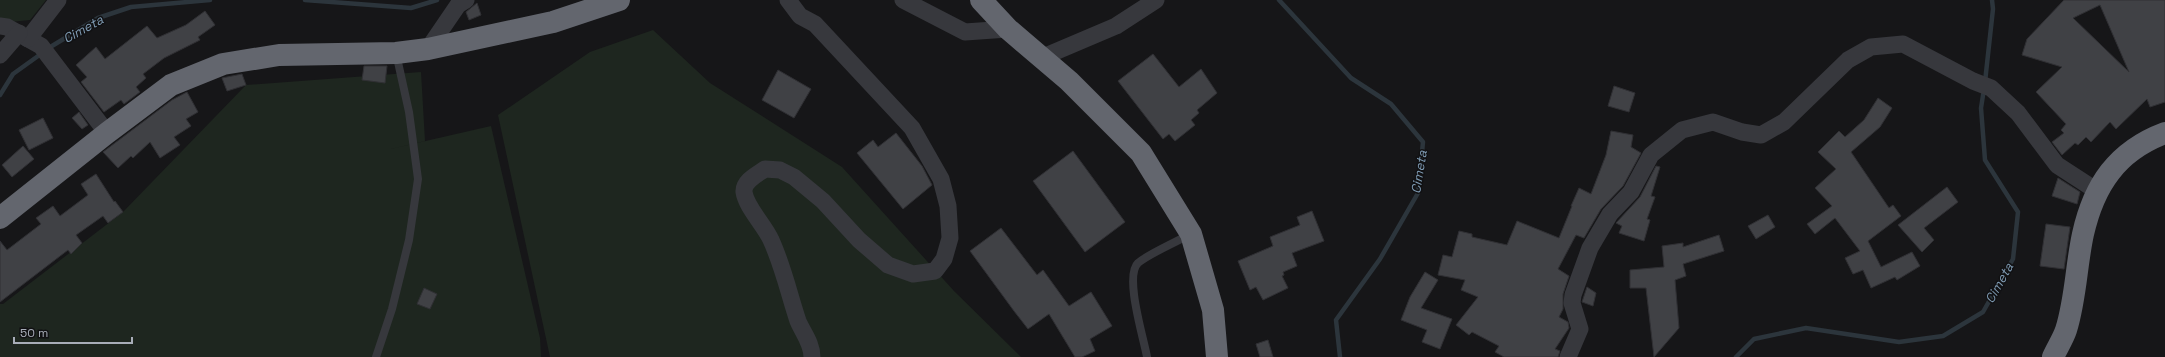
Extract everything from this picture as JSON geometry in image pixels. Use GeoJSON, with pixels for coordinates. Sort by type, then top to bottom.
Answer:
{"type":"FeatureCollection","features":[{"type":"Feature","properties":{"kind":"highway"},"geometry":{"type":"LineString","coordinates":[[0,218],[107,133],[172,85],[223,64],[279,54],[396,53],[428,49],[553,22],[619,0]]}},
{"type":"Feature","properties":{"kind":"highway"},"geometry":{"type":"LineString","coordinates":[[981,0],[1008,29],[1070,81],[1140,153],[1191,234],[1213,310],[1217,357]]}},
{"type":"Feature","properties":{"kind":"highway"},"geometry":{"type":"LineString","coordinates":[[2053,357],[2066,331],[2076,292],[2083,234],[2097,191],[2113,166],[2133,149],[2165,133]]}},
{"type":"Feature","properties":{"kind":"street"},"geometry":{"type":"LineString","coordinates":[[0,56],[29,39],[58,0]]}},
{"type":"Feature","properties":{"kind":"street"},"geometry":{"type":"LineString","coordinates":[[428,49],[458,5],[466,0]]}},
{"type":"Feature","properties":{"kind":"street"},"geometry":{"type":"LineString","coordinates":[[788,0],[800,16],[815,24],[912,128],[941,179],[948,206],[950,238],[944,259],[935,271],[913,274],[888,265],[858,240],[823,201],[794,177],[780,170],[766,168],[747,183],[744,192],[747,202],[771,239],[789,287],[800,325],[809,340],[812,357]]}},
{"type":"Feature","properties":{"kind":"street"},"geometry":{"type":"LineString","coordinates":[[903,0],[965,32],[1008,29]]}},
{"type":"Feature","properties":{"kind":"street"},"geometry":{"type":"LineString","coordinates":[[1043,58],[1116,26],[1156,0]]}},
{"type":"Feature","properties":{"kind":"street"},"geometry":{"type":"LineString","coordinates":[[0,26],[8,27],[29,39],[57,67],[107,133]]}},
{"type":"Feature","properties":{"kind":"street"},"geometry":{"type":"LineString","coordinates":[[1568,357],[1580,329],[1572,302],[1572,295],[1590,248],[1610,214],[1631,192],[1651,155],[1682,130],[1713,122],[1742,132],[1762,134],[1784,122],[1848,60],[1871,47],[1903,44],[1973,81],[1991,88],[2018,113],[2057,165],[2097,191]]}},
{"type":"Feature","properties":{"kind":"lane"},"geometry":{"type":"LineString","coordinates":[[376,357],[392,309],[409,240],[418,179],[409,112],[396,53]]}},
{"type":"Feature","properties":{"kind":"lane"},"geometry":{"type":"LineString","coordinates":[[1147,357],[1134,295],[1132,275],[1137,264],[1191,234]]}},
{"type":"Feature","properties":{"kind":"shaded area"},"geometry":{"type":"Polygon","coordinates":[[[0,0],[46,0],[30,20],[0,23],[0,0]]]}},
{"type":"Feature","properties":{"kind":"shaded area"},"geometry":{"type":"Polygon","coordinates":[[[653,30],[710,83],[842,167],[954,291],[1021,357],[550,357],[498,115],[590,52],[653,30]]]}},
{"type":"Feature","properties":{"kind":"shaded area"},"geometry":{"type":"Polygon","coordinates":[[[421,72],[425,141],[382,151],[491,126],[540,338],[541,357],[0,357],[0,304],[3,304],[123,212],[246,85],[421,72]]]}},
{"type":"Feature","properties":{"kind":"building"},"geometry":{"type":"Polygon","coordinates":[[[2064,0],[2165,0],[2165,102],[2150,107],[2147,99],[2116,129],[2110,122],[2091,142],[2086,137],[2078,145],[2075,143],[2062,155],[2052,142],[2064,133],[2061,130],[2066,124],[2036,92],[2062,67],[2022,55],[2027,39],[2064,0]],[[2100,5],[2073,18],[2129,72],[2100,5]]]}},
{"type":"Feature","properties":{"kind":"building"},"geometry":{"type":"Polygon","coordinates":[[[477,3],[481,15],[469,20],[466,12],[477,3]]]}},
{"type":"Feature","properties":{"kind":"building"},"geometry":{"type":"Polygon","coordinates":[[[205,11],[215,25],[198,37],[200,40],[164,58],[143,74],[146,78],[136,87],[140,92],[124,104],[121,100],[104,112],[81,82],[87,77],[76,65],[96,47],[105,59],[147,26],[157,38],[186,25],[205,11]]]}},
{"type":"Feature","properties":{"kind":"building"},"geometry":{"type":"Polygon","coordinates":[[[1153,54],[1179,87],[1201,69],[1217,93],[1197,110],[1199,113],[1191,120],[1195,125],[1175,141],[1169,134],[1163,139],[1118,81],[1153,54]]]}},
{"type":"Feature","properties":{"kind":"building"},"geometry":{"type":"Polygon","coordinates":[[[364,66],[387,66],[385,83],[362,80],[364,66]]]}},
{"type":"Feature","properties":{"kind":"building"},"geometry":{"type":"Polygon","coordinates":[[[778,70],[811,89],[794,118],[762,100],[778,70]]]}},
{"type":"Feature","properties":{"kind":"building"},"geometry":{"type":"Polygon","coordinates":[[[242,74],[246,85],[227,91],[222,78],[242,74]]]}},
{"type":"Feature","properties":{"kind":"building"},"geometry":{"type":"Polygon","coordinates":[[[1614,86],[1635,93],[1629,112],[1608,106],[1614,86]]]}},
{"type":"Feature","properties":{"kind":"building"},"geometry":{"type":"Polygon","coordinates":[[[187,92],[198,112],[186,119],[191,126],[174,137],[180,145],[160,158],[150,142],[133,158],[131,156],[118,168],[103,152],[172,100],[187,92]]]}},
{"type":"Feature","properties":{"kind":"building"},"geometry":{"type":"Polygon","coordinates":[[[1878,98],[1892,108],[1880,127],[1851,152],[1889,208],[1893,205],[1901,216],[1868,241],[1881,267],[1912,252],[1920,266],[1897,280],[1895,277],[1871,288],[1863,270],[1853,274],[1845,258],[1860,251],[1835,218],[1815,234],[1807,224],[1832,206],[1815,188],[1836,169],[1818,152],[1839,131],[1845,137],[1864,120],[1878,98]]]}},
{"type":"Feature","properties":{"kind":"building"},"geometry":{"type":"Polygon","coordinates":[[[79,112],[88,125],[82,129],[72,118],[79,112]]]}},
{"type":"Feature","properties":{"kind":"building"},"geometry":{"type":"Polygon","coordinates":[[[43,118],[53,138],[29,150],[19,130],[43,118]]]}},
{"type":"Feature","properties":{"kind":"building"},"geometry":{"type":"Polygon","coordinates":[[[1611,131],[1633,135],[1631,147],[1641,153],[1623,186],[1601,209],[1584,238],[1576,235],[1558,269],[1569,276],[1563,294],[1563,309],[1559,317],[1568,322],[1569,328],[1555,349],[1560,351],[1558,357],[1504,357],[1495,352],[1499,346],[1472,332],[1469,335],[1456,325],[1478,297],[1461,290],[1465,280],[1438,275],[1443,255],[1452,257],[1459,231],[1472,234],[1472,237],[1507,245],[1517,221],[1559,238],[1579,188],[1591,194],[1606,155],[1611,131]]]}},
{"type":"Feature","properties":{"kind":"building"},"geometry":{"type":"Polygon","coordinates":[[[896,133],[922,166],[932,185],[903,209],[857,153],[873,140],[878,147],[896,133]]]}},
{"type":"Feature","properties":{"kind":"building"},"geometry":{"type":"Polygon","coordinates":[[[23,146],[34,159],[12,177],[2,165],[23,146]]]}},
{"type":"Feature","properties":{"kind":"building"},"geometry":{"type":"Polygon","coordinates":[[[1073,151],[1125,222],[1085,252],[1033,181],[1073,151]]]}},
{"type":"Feature","properties":{"kind":"building"},"geometry":{"type":"Polygon","coordinates":[[[1656,166],[1660,167],[1651,196],[1655,197],[1647,219],[1650,220],[1644,241],[1619,233],[1622,226],[1616,223],[1640,197],[1656,166]]]}},
{"type":"Feature","properties":{"kind":"building"},"geometry":{"type":"Polygon","coordinates":[[[96,174],[114,202],[115,201],[123,212],[108,223],[103,216],[76,235],[82,243],[71,254],[68,250],[0,302],[0,241],[7,250],[41,224],[36,218],[53,206],[60,216],[88,195],[81,184],[96,174]]]}},
{"type":"Feature","properties":{"kind":"building"},"geometry":{"type":"Polygon","coordinates":[[[2058,178],[2080,192],[2077,204],[2052,196],[2058,178]]]}},
{"type":"Feature","properties":{"kind":"building"},"geometry":{"type":"Polygon","coordinates":[[[1947,187],[1958,202],[1924,228],[1934,240],[1922,252],[1898,225],[1947,187]]]}},
{"type":"Feature","properties":{"kind":"building"},"geometry":{"type":"Polygon","coordinates":[[[1312,211],[1324,241],[1292,253],[1297,266],[1283,272],[1284,275],[1282,276],[1288,288],[1263,300],[1256,287],[1250,290],[1238,261],[1273,246],[1270,237],[1300,225],[1297,217],[1312,211]]]}},
{"type":"Feature","properties":{"kind":"building"},"geometry":{"type":"Polygon","coordinates":[[[1768,215],[1775,227],[1756,239],[1748,226],[1768,215]]]}},
{"type":"Feature","properties":{"kind":"building"},"geometry":{"type":"Polygon","coordinates":[[[2046,224],[2070,227],[2064,269],[2040,266],[2046,224]]]}},
{"type":"Feature","properties":{"kind":"building"},"geometry":{"type":"Polygon","coordinates":[[[1001,228],[1037,275],[1043,270],[1069,306],[1091,292],[1112,326],[1090,339],[1095,351],[1082,357],[1075,357],[1049,314],[1028,329],[1014,311],[970,251],[1001,228]]]}},
{"type":"Feature","properties":{"kind":"building"},"geometry":{"type":"Polygon","coordinates":[[[1719,235],[1724,251],[1683,264],[1686,276],[1675,280],[1679,328],[1654,357],[1646,288],[1630,288],[1630,270],[1664,267],[1662,246],[1683,243],[1683,247],[1719,235]]]}},
{"type":"Feature","properties":{"kind":"building"},"geometry":{"type":"Polygon","coordinates":[[[1425,272],[1438,280],[1421,308],[1452,319],[1440,349],[1422,342],[1427,330],[1401,320],[1410,297],[1425,272]]]}},
{"type":"Feature","properties":{"kind":"building"},"geometry":{"type":"Polygon","coordinates":[[[1587,287],[1596,293],[1593,306],[1582,302],[1587,287]]]}},
{"type":"Feature","properties":{"kind":"building"},"geometry":{"type":"Polygon","coordinates":[[[424,288],[437,294],[430,309],[417,304],[424,288]]]}},
{"type":"Feature","properties":{"kind":"building"},"geometry":{"type":"Polygon","coordinates":[[[1268,340],[1273,357],[1260,357],[1256,344],[1268,340]]]}},
{"type":"Feature","properties":{"kind":"waterway","name":"Cimeta"},"geometry":{"type":"LineString","coordinates":[[0,95],[13,74],[52,46],[98,18],[131,7],[210,0]]}},
{"type":"Feature","properties":{"kind":"waterway","name":"Cimeta"},"geometry":{"type":"LineString","coordinates":[[305,0],[411,8],[437,0]]}},
{"type":"Feature","properties":{"kind":"waterway","name":"Cimeta"},"geometry":{"type":"LineString","coordinates":[[1279,0],[1351,78],[1391,104],[1423,142],[1418,193],[1380,259],[1336,320],[1340,357]]}},
{"type":"Feature","properties":{"kind":"waterway","name":"Cimeta"},"geometry":{"type":"LineString","coordinates":[[1985,82],[1993,9],[1992,0]]}},
{"type":"Feature","properties":{"kind":"waterway","name":"Cimeta"},"geometry":{"type":"LineString","coordinates":[[1736,357],[1754,339],[1806,328],[1899,342],[1943,336],[1983,312],[2013,259],[2018,212],[1985,160],[1981,108],[1984,89]]}}]}
